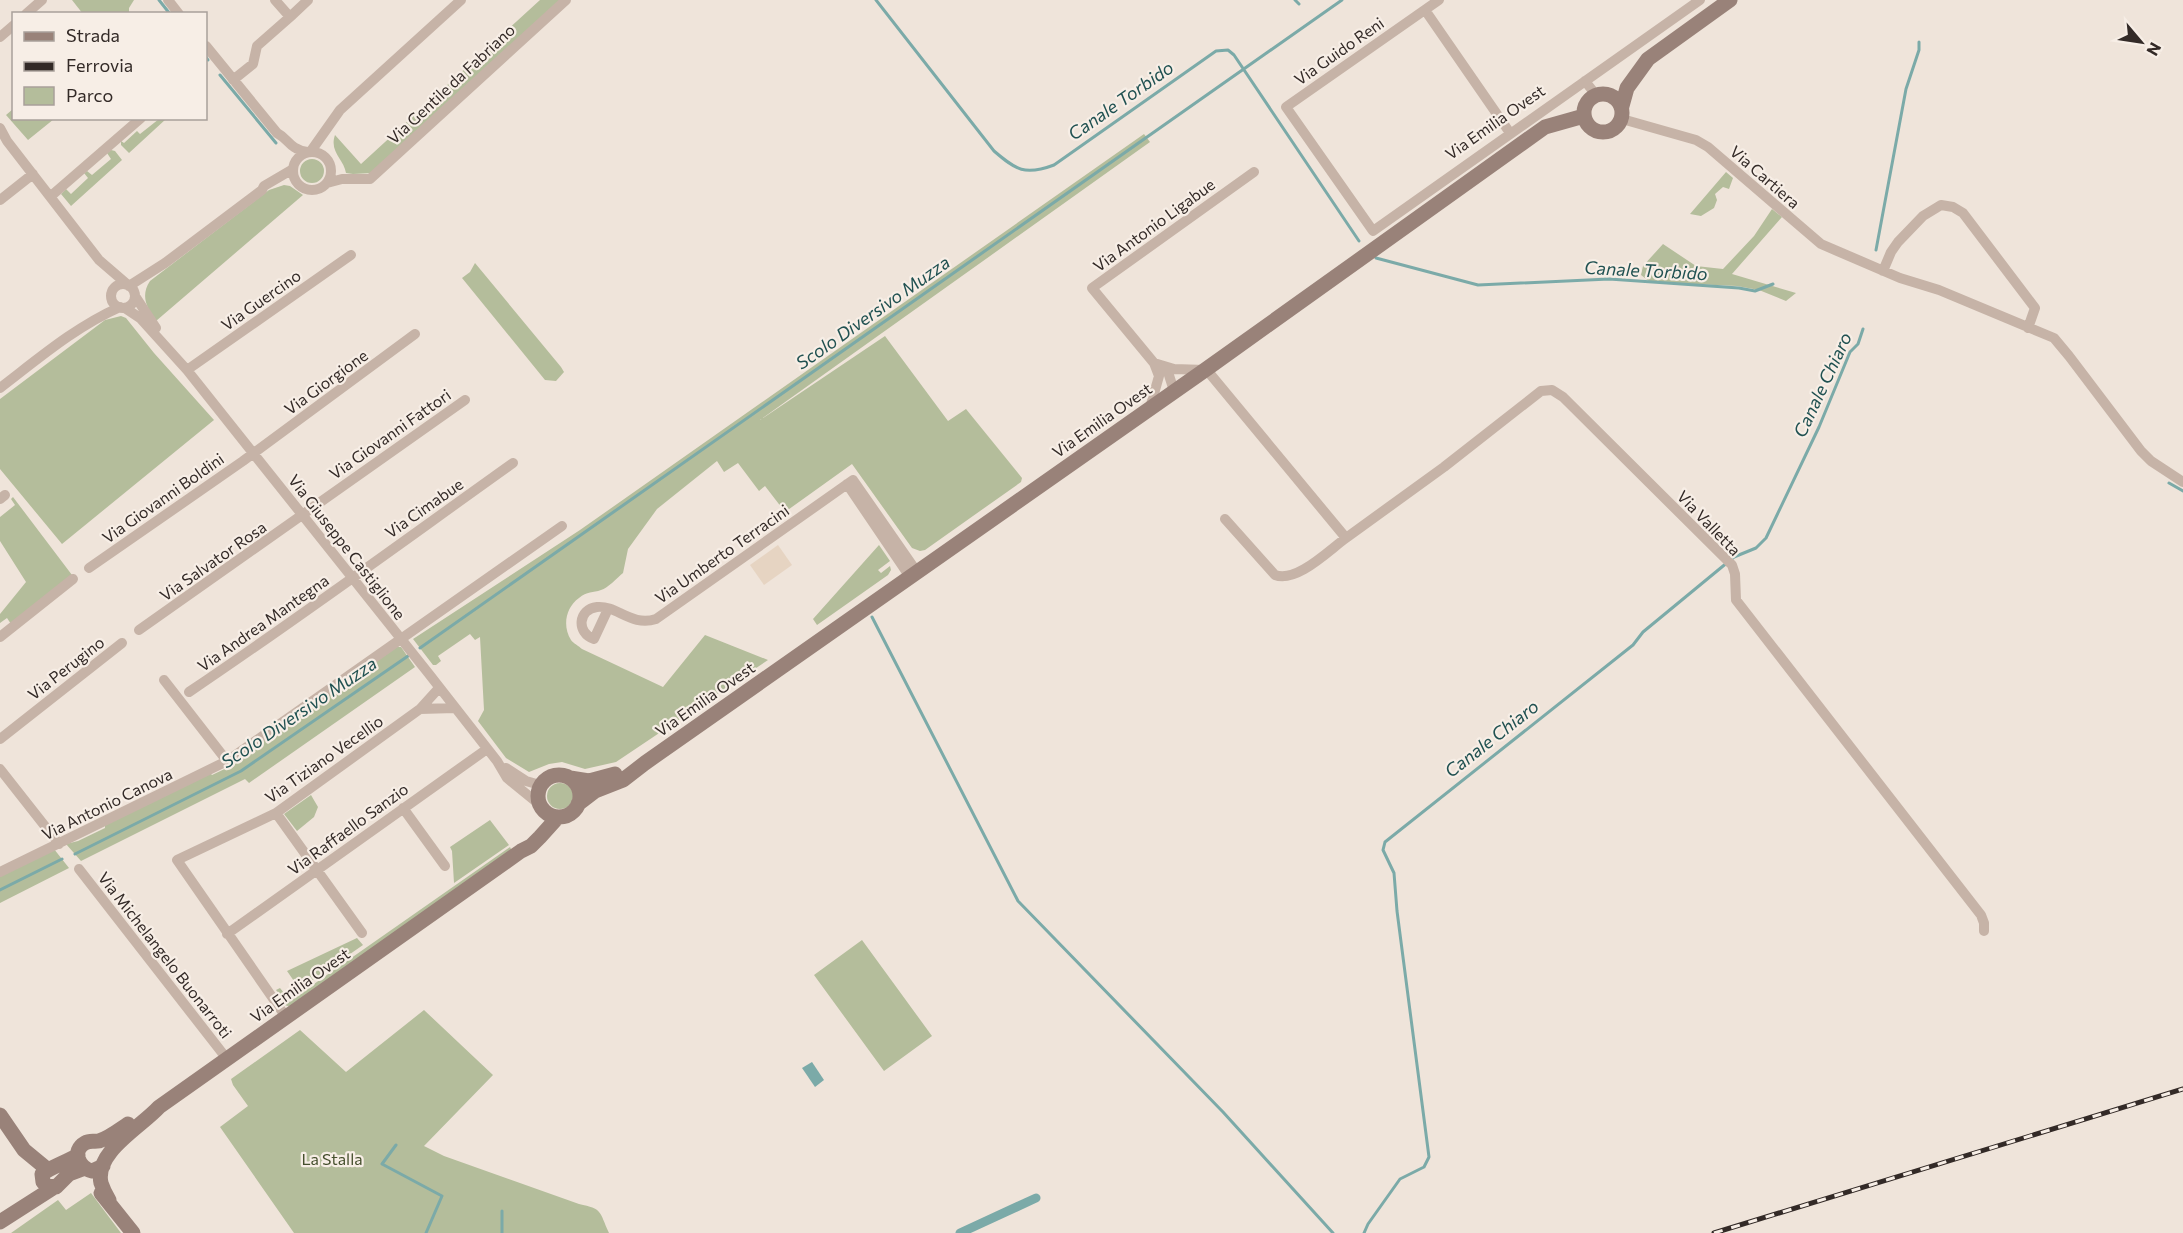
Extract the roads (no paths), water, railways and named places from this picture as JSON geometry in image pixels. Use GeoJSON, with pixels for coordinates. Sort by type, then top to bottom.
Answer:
{"type":"FeatureCollection","features":[{"type":"Feature","properties":{"kind":"main road"},"geometry":{"type":"LineString","coordinates":[[1648,59],[1627,88],[1622,113],[1614,129],[1601,132],[1590,127],[1584,116],[1586,103],[1602,94],[1639,62],[1648,59],[1730,0]]}},
{"type":"Feature","properties":{"kind":"main road"},"geometry":{"type":"LineString","coordinates":[[1602,94],[1619,101],[1622,113]]}},
{"type":"Feature","properties":{"kind":"main road","name":"Via Emilia Ovest"},"geometry":{"type":"LineString","coordinates":[[578,804],[596,791],[623,780],[1206,370],[1545,127],[1584,116]]}},
{"type":"Feature","properties":{"kind":"main road","name":"Via Emilia Ovest"},"geometry":{"type":"LineString","coordinates":[[570,778],[600,780],[645,763]]}},
{"type":"Feature","properties":{"kind":"main road"},"geometry":{"type":"LineString","coordinates":[[550,776],[570,778],[579,790],[578,804],[569,814],[551,816],[541,807],[538,792],[540,785],[550,776]]}},
{"type":"Feature","properties":{"kind":"main road","name":"Via Emilia Ovest"},"geometry":{"type":"LineString","coordinates":[[159,1107],[146,1111],[111,1136],[98,1142],[86,1142],[80,1147],[82,1162],[92,1171],[159,1107],[520,850],[535,832],[541,807]]}},
{"type":"Feature","properties":{"kind":"main road","name":"Via Emilia Ovest"},"geometry":{"type":"LineString","coordinates":[[520,850],[531,846],[558,817]]}},
{"type":"Feature","properties":{"kind":"main road"},"geometry":{"type":"LineString","coordinates":[[0,1115],[46,1178]]}},
{"type":"Feature","properties":{"kind":"main road"},"geometry":{"type":"LineString","coordinates":[[98,1142],[105,1148],[101,1183],[109,1200],[133,1233]]}},
{"type":"Feature","properties":{"kind":"main road"},"geometry":{"type":"LineString","coordinates":[[82,1162],[95,1187],[109,1200]]}},
{"type":"Feature","properties":{"kind":"main road","name":"Via Emilia Ovest"},"geometry":{"type":"LineString","coordinates":[[0,1222],[19,1208],[46,1178],[69,1174],[82,1162]]}},
{"type":"Feature","properties":{"kind":"street"},"geometry":{"type":"LineString","coordinates":[[28,12],[42,0]]}},
{"type":"Feature","properties":{"kind":"street"},"geometry":{"type":"LineString","coordinates":[[168,0],[177,12]]}},
{"type":"Feature","properties":{"kind":"street"},"geometry":{"type":"LineString","coordinates":[[275,0],[290,17]]}},
{"type":"Feature","properties":{"kind":"street"},"geometry":{"type":"LineString","coordinates":[[233,80],[253,64],[257,46],[308,0]]}},
{"type":"Feature","properties":{"kind":"street"},"geometry":{"type":"LineString","coordinates":[[262,190],[266,184],[293,167],[298,158],[309,152],[332,120],[461,0]]}},
{"type":"Feature","properties":{"kind":"street","name":"Via Gentile da Fabriano"},"geometry":{"type":"LineString","coordinates":[[327,183],[342,179],[370,179],[566,0]]}},
{"type":"Feature","properties":{"kind":"street","name":"Via Guido Reni"},"geometry":{"type":"LineString","coordinates":[[1286,107],[1439,0]]}},
{"type":"Feature","properties":{"kind":"street","name":"Via Emilia Ovest"},"geometry":{"type":"LineString","coordinates":[[1286,107],[1373,231],[1700,0]]}},
{"type":"Feature","properties":{"kind":"street"},"geometry":{"type":"LineString","coordinates":[[1425,10],[1509,133]]}},
{"type":"Feature","properties":{"kind":"street"},"geometry":{"type":"LineString","coordinates":[[0,37],[12,27]]}},
{"type":"Feature","properties":{"kind":"street"},"geometry":{"type":"LineString","coordinates":[[207,47],[277,133],[294,148],[321,153],[352,179]]}},
{"type":"Feature","properties":{"kind":"street"},"geometry":{"type":"LineString","coordinates":[[1585,81],[1602,94]]}},
{"type":"Feature","properties":{"kind":"street","name":"Via Cartiera"},"geometry":{"type":"LineString","coordinates":[[1622,113],[1696,140],[1708,147],[1816,241],[1883,271],[1938,290],[2054,338],[2141,451],[2151,461],[2183,482]]}},
{"type":"Feature","properties":{"kind":"street"},"geometry":{"type":"LineString","coordinates":[[51,196],[139,120]]}},
{"type":"Feature","properties":{"kind":"street"},"geometry":{"type":"LineString","coordinates":[[132,290],[262,190],[280,182],[311,190],[323,188],[332,175],[325,142],[332,120]]}},
{"type":"Feature","properties":{"kind":"street","name":"Via Giuseppe Castiglione"},"geometry":{"type":"LineString","coordinates":[[0,128],[99,260],[132,290],[172,353]]}},
{"type":"Feature","properties":{"kind":"street"},"geometry":{"type":"LineString","coordinates":[[277,133],[277,137],[286,148],[293,167],[293,176],[300,186]]}},
{"type":"Feature","properties":{"kind":"street","name":"Via Antonio Ligabue"},"geometry":{"type":"LineString","coordinates":[[1174,391],[1167,386],[1159,369],[1092,288],[1254,172]]}},
{"type":"Feature","properties":{"kind":"street"},"geometry":{"type":"LineString","coordinates":[[0,200],[33,174]]}},
{"type":"Feature","properties":{"kind":"street"},"geometry":{"type":"LineString","coordinates":[[1883,271],[1898,242],[1933,208],[1941,205],[1953,207],[1963,213],[2035,308],[2028,328]]}},
{"type":"Feature","properties":{"kind":"street","name":"Via Guercino"},"geometry":{"type":"LineString","coordinates":[[187,370],[351,255]]}},
{"type":"Feature","properties":{"kind":"street","name":"Via Giuseppe Castiglione"},"geometry":{"type":"LineString","coordinates":[[99,260],[112,293]]}},
{"type":"Feature","properties":{"kind":"street"},"geometry":{"type":"LineString","coordinates":[[76,331],[119,285],[132,290]]}},
{"type":"Feature","properties":{"kind":"street"},"geometry":{"type":"LineString","coordinates":[[0,388],[76,331],[100,316],[132,304],[132,290]]}},
{"type":"Feature","properties":{"kind":"street"},"geometry":{"type":"LineString","coordinates":[[112,293],[114,303],[122,308]]}},
{"type":"Feature","properties":{"kind":"street","name":"Via Giuseppe Castiglione"},"geometry":{"type":"LineString","coordinates":[[122,308],[140,318],[187,370],[353,577],[514,785],[541,807]]}},
{"type":"Feature","properties":{"kind":"street","name":"Via Giorgione"},"geometry":{"type":"LineString","coordinates":[[254,453],[415,334]]}},
{"type":"Feature","properties":{"kind":"street"},"geometry":{"type":"LineString","coordinates":[[1150,408],[1159,369],[1206,370],[1346,538]]}},
{"type":"Feature","properties":{"kind":"street","name":"Via Valletta"},"geometry":{"type":"LineString","coordinates":[[1225,519],[1275,575],[1280,577],[1297,573],[1444,467],[1533,396],[1547,389],[1563,397],[1729,563],[1735,574],[1736,600],[1981,915],[1984,931]]}},
{"type":"Feature","properties":{"kind":"street","name":"Via Giovanni Fattori"},"geometry":{"type":"LineString","coordinates":[[303,515],[465,400]]}},
{"type":"Feature","properties":{"kind":"street","name":"Via Giovanni Boldini"},"geometry":{"type":"LineString","coordinates":[[89,568],[254,453]]}},
{"type":"Feature","properties":{"kind":"street","name":"Via Cimabue"},"geometry":{"type":"LineString","coordinates":[[353,577],[513,463]]}},
{"type":"Feature","properties":{"kind":"street","name":"Via Umberto Terracini"},"geometry":{"type":"LineString","coordinates":[[608,609],[640,621],[656,619],[850,482],[914,574]]}},
{"type":"Feature","properties":{"kind":"street","name":"Via Salvator Rosa"},"geometry":{"type":"LineString","coordinates":[[139,630],[303,515]]}},
{"type":"Feature","properties":{"kind":"street","name":"Via Antonio Canova"},"geometry":{"type":"LineString","coordinates":[[0,872],[227,762],[562,526]]}},
{"type":"Feature","properties":{"kind":"street","name":"Via Andrea Mantegna"},"geometry":{"type":"LineString","coordinates":[[189,692],[305,614],[353,577]]}},
{"type":"Feature","properties":{"kind":"street"},"geometry":{"type":"LineString","coordinates":[[0,637],[73,579]]}},
{"type":"Feature","properties":{"kind":"street","name":"Via Perugino"},"geometry":{"type":"LineString","coordinates":[[0,739],[122,643]]}},
{"type":"Feature","properties":{"kind":"street"},"geometry":{"type":"LineString","coordinates":[[164,680],[227,762]]}},
{"type":"Feature","properties":{"kind":"street","name":"Via Tiziano Vecellio"},"geometry":{"type":"LineString","coordinates":[[227,934],[177,860],[276,813],[420,709],[439,688]]}},
{"type":"Feature","properties":{"kind":"street"},"geometry":{"type":"LineString","coordinates":[[432,708],[447,698]]}},
{"type":"Feature","properties":{"kind":"street"},"geometry":{"type":"LineString","coordinates":[[420,709],[455,708]]}},
{"type":"Feature","properties":{"kind":"street","name":"Via Raffaello Sanzio"},"geometry":{"type":"LineString","coordinates":[[227,934],[487,749]]}},
{"type":"Feature","properties":{"kind":"street","name":"Via Giuseppe Castiglione"},"geometry":{"type":"LineString","coordinates":[[497,761],[516,776],[540,785]]}},
{"type":"Feature","properties":{"kind":"street"},"geometry":{"type":"LineString","coordinates":[[0,769],[59,844]]}},
{"type":"Feature","properties":{"kind":"street"},"geometry":{"type":"LineString","coordinates":[[403,808],[445,866]]}},
{"type":"Feature","properties":{"kind":"street"},"geometry":{"type":"LineString","coordinates":[[276,813],[362,933]]}},
{"type":"Feature","properties":{"kind":"street","name":"Via Michelangelo Buonarroti"},"geometry":{"type":"LineString","coordinates":[[79,869],[227,1059]]}},
{"type":"Feature","properties":{"kind":"street"},"geometry":{"type":"LineString","coordinates":[[227,934],[286,1017]]}},
{"type":"Feature","properties":{"kind":"water"},"geometry":{"type":"Polygon","coordinates":[[[812,1062],[824,1080],[815,1087],[802,1068],[812,1062]]]}},
{"type":"Feature","properties":{"kind":"waterway"},"geometry":{"type":"LineString","coordinates":[[159,0],[168,12]]}},
{"type":"Feature","properties":{"kind":"waterway","name":"Canale Torbido"},"geometry":{"type":"LineString","coordinates":[[876,0],[994,151],[1015,167],[1028,170],[1054,165],[1216,51],[1228,50],[1234,55],[1359,241]]}},
{"type":"Feature","properties":{"kind":"waterway","name":"Canale Chiaro"},"geometry":{"type":"LineString","coordinates":[[1295,0],[1299,4]]}},
{"type":"Feature","properties":{"kind":"waterway","name":"Scolo Diversivo Muzza"},"geometry":{"type":"LineString","coordinates":[[420,648],[1342,0]]}},
{"type":"Feature","properties":{"kind":"waterway","name":"Canale Chiaro"},"geometry":{"type":"LineString","coordinates":[[1876,250],[1906,89],[1919,50],[1919,42]]}},
{"type":"Feature","properties":{"kind":"waterway"},"geometry":{"type":"LineString","coordinates":[[220,75],[276,143]]}},
{"type":"Feature","properties":{"kind":"waterway","name":"Canale Torbido"},"geometry":{"type":"LineString","coordinates":[[1376,258],[1478,285],[1609,279],[1755,291],[1773,284]]}},
{"type":"Feature","properties":{"kind":"waterway","name":"Canale Chiaro"},"geometry":{"type":"LineString","coordinates":[[1364,1233],[1400,1179],[1424,1167],[1429,1157],[1394,873],[1383,850],[1385,842],[1633,645],[1643,632],[1734,557],[1756,548],[1766,538],[1819,427],[1850,352],[1858,344],[1863,329]]}},
{"type":"Feature","properties":{"kind":"waterway","name":"Canale Torbido"},"geometry":{"type":"LineString","coordinates":[[2169,483],[2183,491]]}},
{"type":"Feature","properties":{"kind":"waterway"},"geometry":{"type":"LineString","coordinates":[[872,617],[1018,901],[1223,1112],[1333,1233]]}},
{"type":"Feature","properties":{"kind":"waterway","name":"Scolo Diversivo Muzza"},"geometry":{"type":"LineString","coordinates":[[75,854],[241,771],[408,656]]}},
{"type":"Feature","properties":{"kind":"waterway","name":"Scolo Diversivo Muzza"},"geometry":{"type":"LineString","coordinates":[[0,890],[62,859]]}},
{"type":"Feature","properties":{"kind":"waterway"},"geometry":{"type":"LineString","coordinates":[[396,1145],[382,1164],[442,1196],[426,1233]]}},
{"type":"Feature","properties":{"kind":"waterway"},"geometry":{"type":"LineString","coordinates":[[960,1233],[1036,1198]]}},
{"type":"Feature","properties":{"kind":"waterway"},"geometry":{"type":"LineString","coordinates":[[502,1211],[502,1233]]}},
{"type":"Feature","properties":{"kind":"railway"},"geometry":{"type":"LineString","coordinates":[[1714,1233],[2183,1089]]}},
{"type":"Feature","properties":{"kind":"park label","name":"La Stalla"},"geometry":{"type":"Point","coordinates":[332,1159]}}]}
